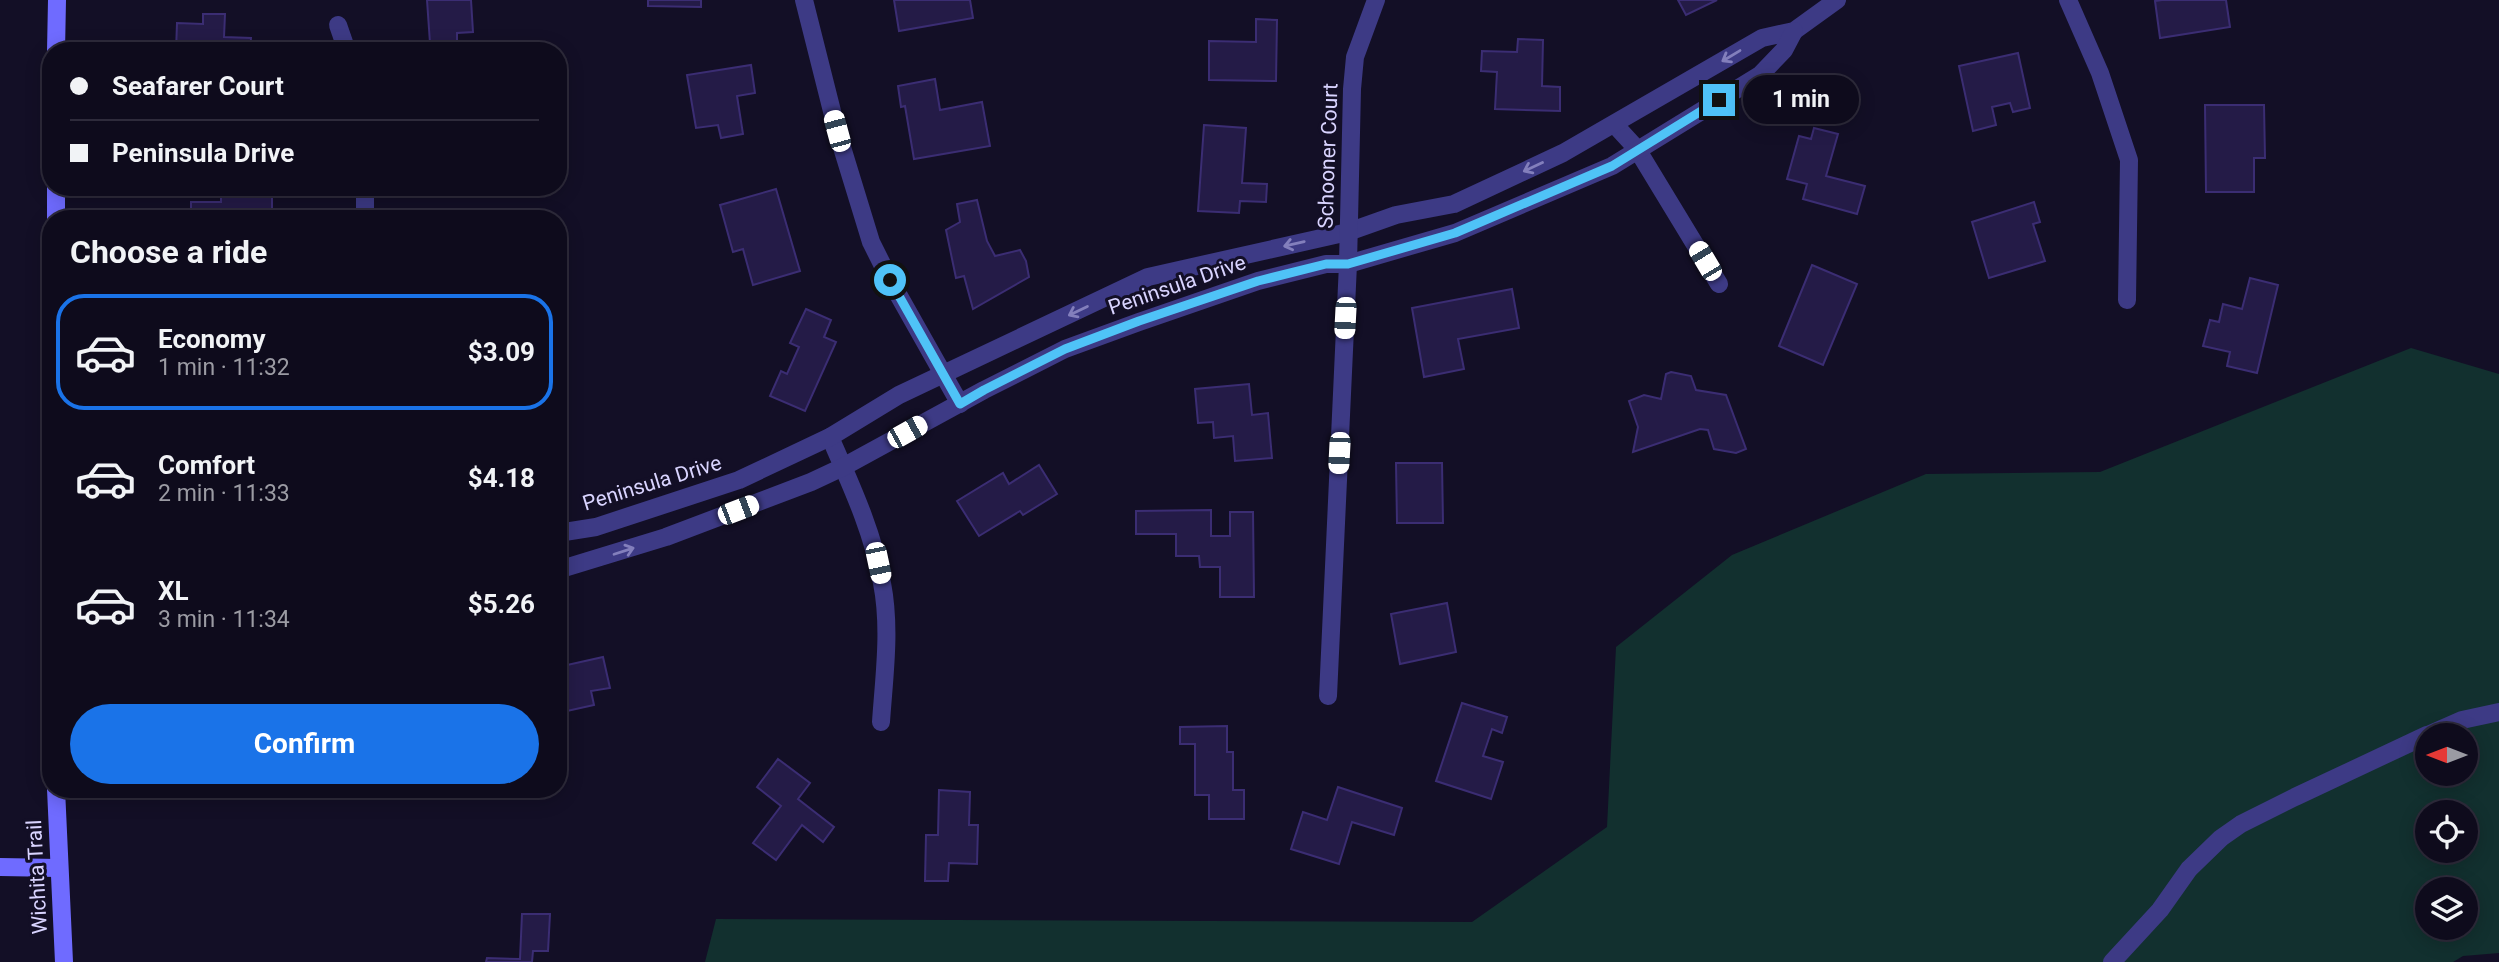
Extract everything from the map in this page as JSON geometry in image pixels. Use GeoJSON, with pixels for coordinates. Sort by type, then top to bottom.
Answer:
{"type":"FeatureCollection","features":[{"type":"Feature","properties":{"kind":"street"},"geometry":{"type":"LineString","coordinates":[[56,42],[57,0]]}},
{"type":"Feature","properties":{"kind":"street"},"geometry":{"type":"LineString","coordinates":[[804,0],[837,131],[871,242],[960,404]]}},
{"type":"Feature","properties":{"kind":"street","name":"Schooner Court"},"geometry":{"type":"LineString","coordinates":[[1328,696],[1348,264],[1352,89],[1355,57],[1376,0]]}},
{"type":"Feature","properties":{"kind":"street","name":"Peninsula Drive"},"geometry":{"type":"LineString","coordinates":[[567,532],[596,527],[739,480],[830,437],[899,395],[1148,277],[1348,232],[1396,215],[1454,204],[1563,153],[1615,125],[1762,38],[1794,31],[1837,0]]}},
{"type":"Feature","properties":{"kind":"street"},"geometry":{"type":"LineString","coordinates":[[2068,0],[2099,72],[2129,160],[2127,300]]}},
{"type":"Feature","properties":{"kind":"street"},"geometry":{"type":"LineString","coordinates":[[338,25],[344,42]]}},
{"type":"Feature","properties":{"kind":"street","name":"Peninsula Drive"},"geometry":{"type":"LineString","coordinates":[[567,567],[666,537],[811,482],[1065,349],[1258,281],[1326,264],[1348,264],[1455,233],[1612,166],[1760,75],[1784,50],[1794,31]]}},
{"type":"Feature","properties":{"kind":"street"},"geometry":{"type":"LineString","coordinates":[[1615,125],[1637,149],[1719,284]]}},
{"type":"Feature","properties":{"kind":"street"},"geometry":{"type":"LineString","coordinates":[[830,437],[873,541],[883,585],[886,618],[881,722]]}},
{"type":"Feature","properties":{"kind":"street"},"geometry":{"type":"LineString","coordinates":[[2455,723],[2499,712]]}},
{"type":"Feature","properties":{"kind":"street"},"geometry":{"type":"LineString","coordinates":[[2112,962],[2160,910],[2189,869],[2221,838],[2241,824],[2415,741]]}},
{"type":"Feature","properties":{"kind":"street","name":"Wichita Trail"},"geometry":{"type":"LineString","coordinates":[[56,798],[64,962]]}},
{"type":"Feature","properties":{"kind":"street"},"geometry":{"type":"LineString","coordinates":[[0,867],[58,868]]}},
{"type":"Feature","properties":{"kind":"green space"},"geometry":{"type":"Polygon","coordinates":[[[2411,348],[2499,374],[2499,953],[2463,956],[2453,962],[705,962],[716,919],[1472,922],[1607,827],[1616,647],[1732,555],[1926,474],[2100,472],[2411,348]]]}},
{"type":"Feature","properties":{"kind":"building"},"geometry":{"type":"Polygon","coordinates":[[[427,0],[471,0],[473,32],[457,33],[457,42],[430,42],[427,0]]]}},
{"type":"Feature","properties":{"kind":"building"},"geometry":{"type":"Polygon","coordinates":[[[648,0],[701,0],[701,7],[648,6],[648,0]]]}},
{"type":"Feature","properties":{"kind":"building"},"geometry":{"type":"Polygon","coordinates":[[[894,0],[970,0],[973,18],[899,31],[894,0]]]}},
{"type":"Feature","properties":{"kind":"building"},"geometry":{"type":"Polygon","coordinates":[[[1678,0],[1717,0],[1686,15],[1678,0]]]}},
{"type":"Feature","properties":{"kind":"building"},"geometry":{"type":"Polygon","coordinates":[[[2226,0],[2230,27],[2160,38],[2155,1],[2226,0]]]}},
{"type":"Feature","properties":{"kind":"building"},"geometry":{"type":"Polygon","coordinates":[[[203,14],[225,14],[224,37],[251,38],[251,42],[176,42],[177,23],[203,24],[203,14]]]}},
{"type":"Feature","properties":{"kind":"building"},"geometry":{"type":"Polygon","coordinates":[[[1256,19],[1277,20],[1276,81],[1209,80],[1209,41],[1256,42],[1256,19]]]}},
{"type":"Feature","properties":{"kind":"building"},"geometry":{"type":"Polygon","coordinates":[[[1518,39],[1543,40],[1542,86],[1560,87],[1560,111],[1495,109],[1497,72],[1481,71],[1482,51],[1517,52],[1518,39]]]}},
{"type":"Feature","properties":{"kind":"building"},"geometry":{"type":"Polygon","coordinates":[[[2018,53],[2030,108],[2013,112],[2010,103],[1992,107],[1996,125],[1973,131],[1959,66],[2018,53]]]}},
{"type":"Feature","properties":{"kind":"building"},"geometry":{"type":"Polygon","coordinates":[[[751,65],[755,93],[737,96],[743,134],[721,138],[718,125],[696,128],[687,75],[751,65]]]}},
{"type":"Feature","properties":{"kind":"building"},"geometry":{"type":"Polygon","coordinates":[[[935,79],[940,110],[982,102],[990,146],[914,159],[905,106],[901,107],[898,86],[935,79]]]}},
{"type":"Feature","properties":{"kind":"building"},"geometry":{"type":"Polygon","coordinates":[[[2205,105],[2264,105],[2265,158],[2254,158],[2254,192],[2206,192],[2205,105]]]}},
{"type":"Feature","properties":{"kind":"building"},"geometry":{"type":"Polygon","coordinates":[[[1204,125],[1246,128],[1242,183],[1267,184],[1266,202],[1240,201],[1239,213],[1198,211],[1204,125]]]}},
{"type":"Feature","properties":{"kind":"building"},"geometry":{"type":"Polygon","coordinates":[[[1814,128],[1838,134],[1826,176],[1865,186],[1857,214],[1803,199],[1807,184],[1787,179],[1799,136],[1811,139],[1814,128]]]}},
{"type":"Feature","properties":{"kind":"building"},"geometry":{"type":"Polygon","coordinates":[[[776,189],[800,271],[753,285],[743,249],[733,252],[720,205],[776,189]]]}},
{"type":"Feature","properties":{"kind":"building"},"geometry":{"type":"Polygon","coordinates":[[[221,196],[272,196],[272,210],[191,210],[191,202],[221,202],[221,196]]]}},
{"type":"Feature","properties":{"kind":"building"},"geometry":{"type":"Polygon","coordinates":[[[977,200],[987,241],[995,256],[1020,250],[1026,261],[1029,277],[973,309],[964,276],[956,278],[946,230],[960,222],[957,204],[977,200]]]}},
{"type":"Feature","properties":{"kind":"building"},"geometry":{"type":"Polygon","coordinates":[[[2034,202],[2040,222],[2033,224],[2045,261],[1989,278],[1972,222],[2034,202]]]}},
{"type":"Feature","properties":{"kind":"building"},"geometry":{"type":"Polygon","coordinates":[[[1812,265],[1857,284],[1823,365],[1779,346],[1812,265]]]}},
{"type":"Feature","properties":{"kind":"building"},"geometry":{"type":"Polygon","coordinates":[[[2250,278],[2278,285],[2257,373],[2227,366],[2230,352],[2203,346],[2210,320],[2219,322],[2223,304],[2242,309],[2250,278]]]}},
{"type":"Feature","properties":{"kind":"building"},"geometry":{"type":"Polygon","coordinates":[[[1512,289],[1519,328],[1458,339],[1464,369],[1424,377],[1412,308],[1512,289]]]}},
{"type":"Feature","properties":{"kind":"building"},"geometry":{"type":"Polygon","coordinates":[[[806,309],[831,320],[824,337],[836,342],[805,411],[770,396],[781,371],[787,374],[799,347],[790,343],[806,309]]]}},
{"type":"Feature","properties":{"kind":"building"},"geometry":{"type":"Polygon","coordinates":[[[1671,372],[1691,376],[1696,390],[1726,395],[1746,449],[1736,453],[1714,449],[1708,430],[1700,429],[1633,452],[1638,427],[1629,401],[1644,395],[1661,399],[1666,374],[1671,372]]]}},
{"type":"Feature","properties":{"kind":"building"},"geometry":{"type":"Polygon","coordinates":[[[1249,384],[1252,415],[1268,413],[1272,458],[1235,461],[1233,436],[1214,438],[1213,422],[1198,423],[1195,389],[1249,384]]]}},
{"type":"Feature","properties":{"kind":"building"},"geometry":{"type":"Polygon","coordinates":[[[1396,463],[1442,463],[1443,523],[1397,523],[1396,463]]]}},
{"type":"Feature","properties":{"kind":"building"},"geometry":{"type":"Polygon","coordinates":[[[1039,465],[1057,494],[1023,515],[1020,511],[979,536],[957,501],[1003,473],[1009,484],[1039,465]]]}},
{"type":"Feature","properties":{"kind":"building"},"geometry":{"type":"Polygon","coordinates":[[[1211,510],[1211,536],[1230,536],[1230,512],[1253,512],[1254,597],[1220,597],[1220,567],[1200,567],[1199,556],[1176,556],[1176,534],[1136,534],[1136,511],[1211,510]]]}},
{"type":"Feature","properties":{"kind":"building"},"geometry":{"type":"Polygon","coordinates":[[[1447,603],[1456,652],[1400,664],[1391,614],[1447,603]]]}},
{"type":"Feature","properties":{"kind":"building"},"geometry":{"type":"Polygon","coordinates":[[[603,657],[610,688],[591,691],[594,705],[567,711],[567,665],[603,657]]]}},
{"type":"Feature","properties":{"kind":"building"},"geometry":{"type":"Polygon","coordinates":[[[1462,703],[1507,717],[1502,733],[1492,729],[1483,756],[1503,762],[1491,799],[1436,781],[1462,703]]]}},
{"type":"Feature","properties":{"kind":"building"},"geometry":{"type":"Polygon","coordinates":[[[1227,726],[1227,752],[1233,752],[1233,790],[1244,790],[1244,819],[1209,819],[1209,795],[1195,795],[1195,744],[1180,744],[1180,727],[1227,726]]]}},
{"type":"Feature","properties":{"kind":"building"},"geometry":{"type":"Polygon","coordinates":[[[778,759],[810,783],[798,799],[834,827],[823,842],[802,825],[776,860],[753,843],[781,806],[757,787],[778,759]]]}},
{"type":"Feature","properties":{"kind":"building"},"geometry":{"type":"Polygon","coordinates":[[[1338,787],[1402,808],[1394,835],[1352,822],[1339,864],[1291,849],[1303,812],[1327,820],[1338,787]]]}},
{"type":"Feature","properties":{"kind":"building"},"geometry":{"type":"Polygon","coordinates":[[[939,790],[970,792],[969,825],[978,825],[977,864],[949,863],[948,881],[925,881],[926,835],[938,835],[939,790]]]}},
{"type":"Feature","properties":{"kind":"building"},"geometry":{"type":"Polygon","coordinates":[[[522,914],[550,914],[548,951],[533,951],[532,962],[486,962],[487,958],[520,959],[522,914]]]}},
{"type":"Feature","properties":{"kind":"route"},"geometry":{"type":"LineString","coordinates":[[890,280],[960,404],[1065,349],[1139,321],[1258,281],[1326,264],[1348,264],[1455,233],[1612,166],[1719,100]]}}]}
